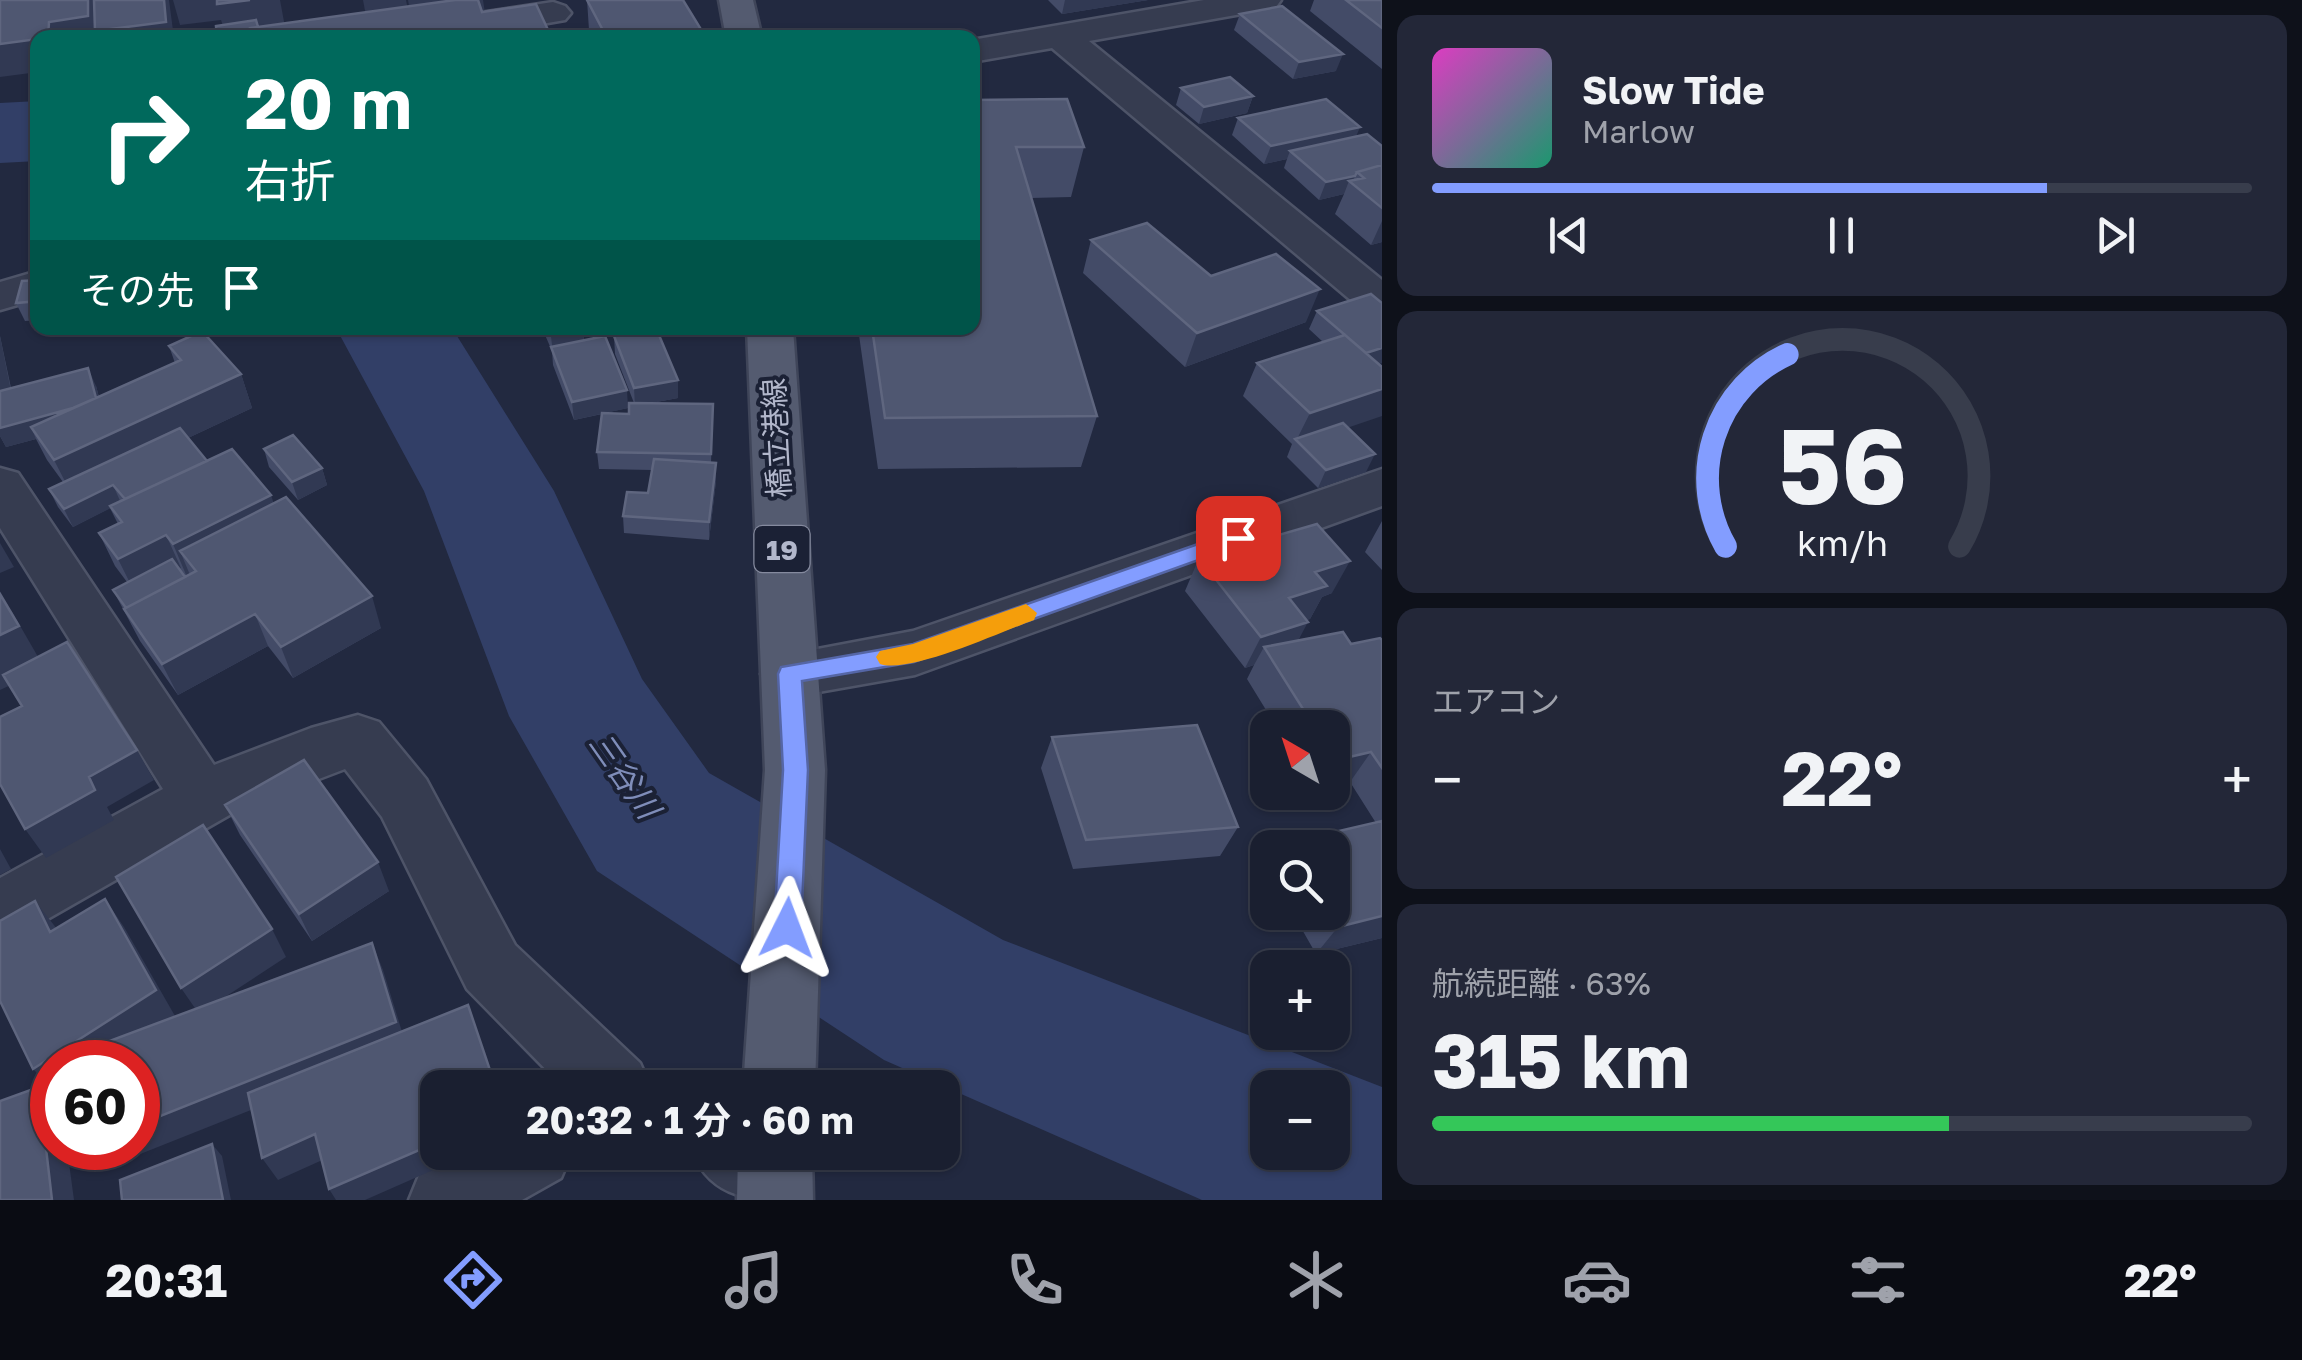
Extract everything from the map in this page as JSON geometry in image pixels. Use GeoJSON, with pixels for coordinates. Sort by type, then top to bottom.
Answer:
{"type":"FeatureCollection","features":[{"type":"Feature","properties":{"kind":"main road"},"geometry":{"type":"LineString","coordinates":[[736,0],[742,30]]}},
{"type":"Feature","properties":{"kind":"main road","name":"橋立港線"},"geometry":{"type":"LineString","coordinates":[[770,335],[795,770],[773,1070]]}},
{"type":"Feature","properties":{"kind":"street"},"geometry":{"type":"LineString","coordinates":[[980,50],[1264,0]]}},
{"type":"Feature","properties":{"kind":"street"},"geometry":{"type":"LineString","coordinates":[[450,30],[555,17]]}},
{"type":"Feature","properties":{"kind":"street"},"geometry":{"type":"LineString","coordinates":[[1060,36],[1382,304]]}},
{"type":"Feature","properties":{"kind":"street"},"geometry":{"type":"LineString","coordinates":[[0,296],[30,287]]}},
{"type":"Feature","properties":{"kind":"street"},"geometry":{"type":"LineString","coordinates":[[0,486],[203,799]]}},
{"type":"Feature","properties":{"kind":"street"},"geometry":{"type":"LineString","coordinates":[[790,674],[914,653],[1382,487]]}},
{"type":"Feature","properties":{"kind":"street"},"geometry":{"type":"LineString","coordinates":[[0,912],[203,799],[309,751],[358,740],[404,798],[492,967],[597,1070]]}},
{"type":"Feature","properties":{"kind":"street"},"geometry":{"type":"LineString","coordinates":[[447,1200],[502,1170]]}},
{"type":"Feature","properties":{"kind":"building"},"geometry":{"type":"Polygon","coordinates":[[[0,0],[88,0],[88,16],[49,22],[48,30],[30,30],[30,40],[0,44],[0,0]]]}},
{"type":"Feature","properties":{"kind":"building"},"geometry":{"type":"Polygon","coordinates":[[[94,0],[164,0],[166,22],[95,30],[94,0]]]}},
{"type":"Feature","properties":{"kind":"building"},"geometry":{"type":"Polygon","coordinates":[[[217,0],[250,0],[217,4],[217,0]]]}},
{"type":"Feature","properties":{"kind":"building"},"geometry":{"type":"Polygon","coordinates":[[[478,0],[482,12],[536,4],[548,30],[250,30],[478,0]]]}},
{"type":"Feature","properties":{"kind":"building"},"geometry":{"type":"Polygon","coordinates":[[[587,0],[683,0],[701,30],[603,30],[587,0]]]}},
{"type":"Feature","properties":{"kind":"building"},"geometry":{"type":"Polygon","coordinates":[[[1346,0],[1382,0],[1382,28],[1346,0]]]}},
{"type":"Feature","properties":{"kind":"building"},"geometry":{"type":"Polygon","coordinates":[[[1282,6],[1343,54],[1299,62],[1240,14],[1282,6]]]}},
{"type":"Feature","properties":{"kind":"building"},"geometry":{"type":"Polygon","coordinates":[[[256,20],[258,27],[216,30],[216,26],[256,20]]]}},
{"type":"Feature","properties":{"kind":"building"},"geometry":{"type":"Polygon","coordinates":[[[1230,77],[1253,96],[1204,107],[1181,88],[1230,77]]]}},
{"type":"Feature","properties":{"kind":"building"},"geometry":{"type":"Polygon","coordinates":[[[1067,99],[1084,147],[1016,147],[1097,416],[885,418],[873,335],[980,335],[980,100],[1067,99]]]}},
{"type":"Feature","properties":{"kind":"building"},"geometry":{"type":"Polygon","coordinates":[[[1326,99],[1360,127],[1271,146],[1238,118],[1326,99]]]}},
{"type":"Feature","properties":{"kind":"building"},"geometry":{"type":"Polygon","coordinates":[[[1367,134],[1382,146],[1382,165],[1355,176],[1326,182],[1290,151],[1367,134]]]}},
{"type":"Feature","properties":{"kind":"building"},"geometry":{"type":"Polygon","coordinates":[[[1382,165],[1382,208],[1349,181],[1364,178],[1357,172],[1382,165]]]}},
{"type":"Feature","properties":{"kind":"building"},"geometry":{"type":"Polygon","coordinates":[[[1147,223],[1211,276],[1276,254],[1320,289],[1197,333],[1091,240],[1147,223]]]}},
{"type":"Feature","properties":{"kind":"building"},"geometry":{"type":"Polygon","coordinates":[[[30,280],[30,302],[16,303],[22,281],[30,280]]]}},
{"type":"Feature","properties":{"kind":"building"},"geometry":{"type":"Polygon","coordinates":[[[1371,294],[1382,303],[1382,348],[1366,353],[1317,311],[1371,294]]]}},
{"type":"Feature","properties":{"kind":"building"},"geometry":{"type":"Polygon","coordinates":[[[193,335],[206,335],[241,374],[54,460],[31,427],[181,360],[169,346],[193,335]]]}},
{"type":"Feature","properties":{"kind":"building"},"geometry":{"type":"Polygon","coordinates":[[[659,335],[678,380],[634,388],[614,336],[659,335]]]}},
{"type":"Feature","properties":{"kind":"building"},"geometry":{"type":"Polygon","coordinates":[[[1345,335],[1382,367],[1382,389],[1310,413],[1257,363],[1345,335]]]}},
{"type":"Feature","properties":{"kind":"building"},"geometry":{"type":"Polygon","coordinates":[[[605,336],[627,390],[572,402],[551,347],[605,336]]]}},
{"type":"Feature","properties":{"kind":"building"},"geometry":{"type":"Polygon","coordinates":[[[88,368],[96,398],[0,428],[0,391],[88,368]]]}},
{"type":"Feature","properties":{"kind":"building"},"geometry":{"type":"Polygon","coordinates":[[[629,403],[713,404],[711,454],[597,452],[602,413],[629,414],[629,403]]]}},
{"type":"Feature","properties":{"kind":"building"},"geometry":{"type":"Polygon","coordinates":[[[1343,423],[1375,454],[1326,470],[1295,439],[1343,423]]]}},
{"type":"Feature","properties":{"kind":"building"},"geometry":{"type":"Polygon","coordinates":[[[180,428],[207,461],[125,499],[113,485],[64,509],[49,489],[180,428]]]}},
{"type":"Feature","properties":{"kind":"building"},"geometry":{"type":"Polygon","coordinates":[[[293,435],[322,468],[292,482],[264,449],[293,435]]]}},
{"type":"Feature","properties":{"kind":"building"},"geometry":{"type":"Polygon","coordinates":[[[232,449],[271,495],[173,544],[166,535],[118,559],[99,533],[122,522],[110,506],[232,449]]]}},
{"type":"Feature","properties":{"kind":"building"},"geometry":{"type":"Polygon","coordinates":[[[654,459],[716,463],[709,522],[623,516],[627,492],[648,493],[654,459]]]}},
{"type":"Feature","properties":{"kind":"building"},"geometry":{"type":"Polygon","coordinates":[[[286,497],[372,596],[281,647],[255,614],[162,664],[124,609],[196,571],[180,551],[286,497]]]}},
{"type":"Feature","properties":{"kind":"building"},"geometry":{"type":"Polygon","coordinates":[[[1317,524],[1350,561],[1315,572],[1327,586],[1289,598],[1308,622],[1261,637],[1199,558],[1317,524]]]}},
{"type":"Feature","properties":{"kind":"building"},"geometry":{"type":"Polygon","coordinates":[[[172,559],[185,577],[126,608],[113,590],[172,559]]]}},
{"type":"Feature","properties":{"kind":"building"},"geometry":{"type":"Polygon","coordinates":[[[0,594],[19,626],[0,635],[0,594]]]}},
{"type":"Feature","properties":{"kind":"building"},"geometry":{"type":"Polygon","coordinates":[[[1343,632],[1351,644],[1382,640],[1382,768],[1371,752],[1350,757],[1350,710],[1304,710],[1264,647],[1343,632]]]}},
{"type":"Feature","properties":{"kind":"building"},"geometry":{"type":"Polygon","coordinates":[[[67,642],[137,750],[89,777],[95,790],[25,829],[0,784],[0,717],[22,706],[3,675],[67,642]]]}},
{"type":"Feature","properties":{"kind":"building"},"geometry":{"type":"Polygon","coordinates":[[[1197,725],[1238,827],[1086,840],[1052,737],[1197,725]]]}},
{"type":"Feature","properties":{"kind":"building"},"geometry":{"type":"Polygon","coordinates":[[[304,760],[378,862],[299,914],[225,805],[304,760]]]}},
{"type":"Feature","properties":{"kind":"building"},"geometry":{"type":"Polygon","coordinates":[[[1382,821],[1382,916],[1350,924],[1350,830],[1343,830],[1382,821]]]}},
{"type":"Feature","properties":{"kind":"building"},"geometry":{"type":"Polygon","coordinates":[[[203,825],[272,929],[181,988],[116,877],[203,825]]]}},
{"type":"Feature","properties":{"kind":"building"},"geometry":{"type":"Polygon","coordinates":[[[105,899],[156,990],[78,1040],[30,1040],[30,1063],[0,1001],[0,921],[35,901],[50,932],[105,899]]]}},
{"type":"Feature","properties":{"kind":"building"},"geometry":{"type":"Polygon","coordinates":[[[372,943],[396,1022],[160,1116],[160,1040],[112,1040],[372,943]]]}},
{"type":"Feature","properties":{"kind":"building"},"geometry":{"type":"Polygon","coordinates":[[[468,1005],[490,1070],[420,1070],[420,1150],[329,1189],[315,1134],[262,1158],[248,1093],[468,1005]]]}},
{"type":"Feature","properties":{"kind":"building"},"geometry":{"type":"Polygon","coordinates":[[[30,1090],[30,1170],[49,1170],[52,1200],[0,1200],[0,1101],[30,1090]]]}},
{"type":"Feature","properties":{"kind":"building"},"geometry":{"type":"Polygon","coordinates":[[[212,1144],[223,1200],[122,1200],[120,1180],[146,1170],[160,1170],[160,1164],[212,1144]]]}},
{"type":"Feature","properties":{"kind":"waterway","name":"三谷川"},"geometry":{"type":"LineString","coordinates":[[0,133],[30,131]]}},
{"type":"Feature","properties":{"kind":"waterway","name":"三谷川"},"geometry":{"type":"LineString","coordinates":[[398,335],[489,491],[584,716],[653,822],[946,1001],[1250,1127]]}},
{"type":"Feature","properties":{"kind":"waterway","name":"三谷川"},"geometry":{"type":"LineString","coordinates":[[1350,1168],[1382,1182]]}},
{"type":"Feature","properties":{"kind":"slow traffic"},"geometry":{"type":"LineString","coordinates":[[888,657],[914,653],[1026,613]]}},
{"type":"Feature","properties":{"kind":"route"},"geometry":{"type":"LineString","coordinates":[[787,928],[795,770],[790,674],[914,653],[1238,538]]}}]}
